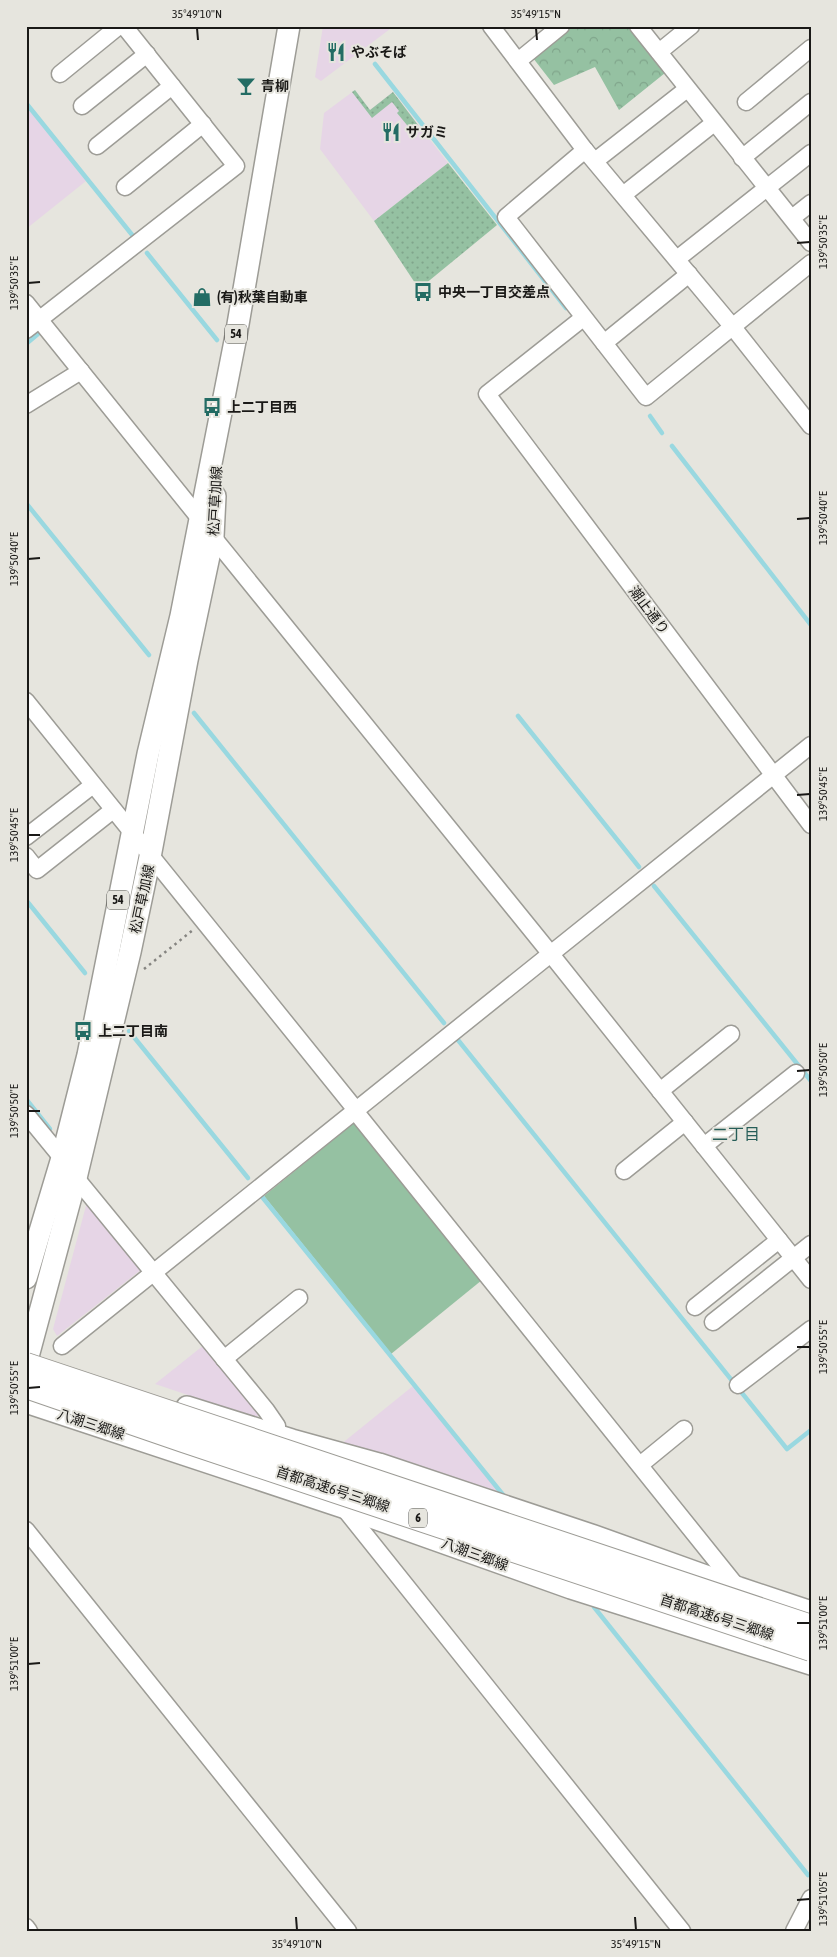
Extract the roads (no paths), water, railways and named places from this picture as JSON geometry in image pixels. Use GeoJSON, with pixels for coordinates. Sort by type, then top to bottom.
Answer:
{"type":"FeatureCollection","features":[{"type":"Feature","properties":{"kind":"highway","name":"首都高速6号三郷線"},"geometry":{"type":"LineString","coordinates":[[27,1363],[184,1419],[811,1627]]}},
{"type":"Feature","properties":{"kind":"highway","name":"首都高速6号三郷線"},"geometry":{"type":"LineString","coordinates":[[26,1386],[811,1649]]}},
{"type":"Feature","properties":{"kind":"main road","name":"松戸草加線"},"geometry":{"type":"LineString","coordinates":[[26,1278],[62,1158],[88,1055],[154,724],[181,616],[219,427],[265,169],[284,49],[290,26]]}},
{"type":"Feature","properties":{"kind":"main road","name":"松戸草加線"},"geometry":{"type":"LineString","coordinates":[[27,1363],[76,1178],[130,952],[150,856],[187,660],[213,537],[219,427]]}},
{"type":"Feature","properties":{"kind":"main road"},"geometry":{"type":"LineString","coordinates":[[27,1363],[379,1464],[594,1536],[811,1612]]}},
{"type":"Feature","properties":{"kind":"main road"},"geometry":{"type":"LineString","coordinates":[[27,1363],[44,1382],[173,1425],[195,1437],[209,1462]]}},
{"type":"Feature","properties":{"kind":"main road","name":"八潮三郷線"},"geometry":{"type":"LineString","coordinates":[[26,1402],[344,1507],[571,1588],[811,1664]]}},
{"type":"Feature","properties":{"kind":"street"},"geometry":{"type":"LineString","coordinates":[[60,74],[119,26]]}},
{"type":"Feature","properties":{"kind":"street"},"geometry":{"type":"LineString","coordinates":[[26,330],[236,166],[124,26]]}},
{"type":"Feature","properties":{"kind":"street"},"geometry":{"type":"LineString","coordinates":[[491,26],[590,155],[732,326],[810,424]]}},
{"type":"Feature","properties":{"kind":"street"},"geometry":{"type":"LineString","coordinates":[[518,61],[561,26]]}},
{"type":"Feature","properties":{"kind":"street"},"geometry":{"type":"LineString","coordinates":[[638,26],[811,243]]}},
{"type":"Feature","properties":{"kind":"street"},"geometry":{"type":"LineString","coordinates":[[659,52],[691,26]]}},
{"type":"Feature","properties":{"kind":"street"},"geometry":{"type":"LineString","coordinates":[[746,102],[811,48]]}},
{"type":"Feature","properties":{"kind":"street"},"geometry":{"type":"LineString","coordinates":[[82,106],[146,54]]}},
{"type":"Feature","properties":{"kind":"street"},"geometry":{"type":"LineString","coordinates":[[97,146],[172,86]]}},
{"type":"Feature","properties":{"kind":"street"},"geometry":{"type":"LineString","coordinates":[[687,89],[590,155],[506,216],[646,397],[811,263]]}},
{"type":"Feature","properties":{"kind":"street"},"geometry":{"type":"LineString","coordinates":[[742,158],[811,102]]}},
{"type":"Feature","properties":{"kind":"street"},"geometry":{"type":"LineString","coordinates":[[623,195],[714,123]]}},
{"type":"Feature","properties":{"kind":"street"},"geometry":{"type":"LineString","coordinates":[[125,187],[203,124]]}},
{"type":"Feature","properties":{"kind":"street"},"geometry":{"type":"LineString","coordinates":[[677,259],[811,153]]}},
{"type":"Feature","properties":{"kind":"street"},"geometry":{"type":"LineString","coordinates":[[792,218],[811,203]]}},
{"type":"Feature","properties":{"kind":"street"},"geometry":{"type":"LineString","coordinates":[[604,343],[689,274]]}},
{"type":"Feature","properties":{"kind":"street"},"geometry":{"type":"LineString","coordinates":[[26,302],[200,519]]}},
{"type":"Feature","properties":{"kind":"street","name":"潮止通り"},"geometry":{"type":"LineString","coordinates":[[583,318],[487,394],[811,825]]}},
{"type":"Feature","properties":{"kind":"street"},"geometry":{"type":"LineString","coordinates":[[26,405],[81,371]]}},
{"type":"Feature","properties":{"kind":"street"},"geometry":{"type":"LineString","coordinates":[[213,537],[550,953],[811,1280]]}},
{"type":"Feature","properties":{"kind":"street"},"geometry":{"type":"LineString","coordinates":[[26,701],[739,1588]]}},
{"type":"Feature","properties":{"kind":"street"},"geometry":{"type":"LineString","coordinates":[[62,1346],[811,745]]}},
{"type":"Feature","properties":{"kind":"street"},"geometry":{"type":"LineString","coordinates":[[26,837],[93,785]]}},
{"type":"Feature","properties":{"kind":"street"},"geometry":{"type":"LineString","coordinates":[[26,856],[37,870],[113,810]]}},
{"type":"Feature","properties":{"kind":"street"},"geometry":{"type":"LineString","coordinates":[[660,1091],[731,1034]]}},
{"type":"Feature","properties":{"kind":"street"},"geometry":{"type":"LineString","coordinates":[[704,1146],[796,1073]]}},
{"type":"Feature","properties":{"kind":"street"},"geometry":{"type":"LineString","coordinates":[[26,1114],[62,1158]]}},
{"type":"Feature","properties":{"kind":"street"},"geometry":{"type":"LineString","coordinates":[[624,1171],[685,1122]]}},
{"type":"Feature","properties":{"kind":"street"},"geometry":{"type":"LineString","coordinates":[[76,1178],[266,1410],[285,1438],[277,1485]]}},
{"type":"Feature","properties":{"kind":"street"},"geometry":{"type":"LineString","coordinates":[[695,1307],[779,1240]]}},
{"type":"Feature","properties":{"kind":"street"},"geometry":{"type":"LineString","coordinates":[[713,1322],[811,1244]]}},
{"type":"Feature","properties":{"kind":"street"},"geometry":{"type":"LineString","coordinates":[[224,1359],[299,1298]]}},
{"type":"Feature","properties":{"kind":"street"},"geometry":{"type":"LineString","coordinates":[[738,1386],[811,1329]]}},
{"type":"Feature","properties":{"kind":"street"},"geometry":{"type":"LineString","coordinates":[[640,1465],[684,1429]]}},
{"type":"Feature","properties":{"kind":"street"},"geometry":{"type":"LineString","coordinates":[[344,1507],[682,1931]]}},
{"type":"Feature","properties":{"kind":"street"},"geometry":{"type":"LineString","coordinates":[[26,1530],[348,1931]]}},
{"type":"Feature","properties":{"kind":"street"},"geometry":{"type":"LineString","coordinates":[[794,1931],[811,1898]]}},
{"type":"Feature","properties":{"kind":"street"},"geometry":{"type":"LineString","coordinates":[[26,1927],[29,1931]]}},
{"type":"Feature","properties":{"kind":"waterway"},"geometry":{"type":"LineString","coordinates":[[375,64],[566,308]]}},
{"type":"Feature","properties":{"kind":"waterway"},"geometry":{"type":"LineString","coordinates":[[26,103],[133,236]]}},
{"type":"Feature","properties":{"kind":"waterway"},"geometry":{"type":"LineString","coordinates":[[147,253],[217,340]]}},
{"type":"Feature","properties":{"kind":"waterway"},"geometry":{"type":"LineString","coordinates":[[26,344],[38,334]]}},
{"type":"Feature","properties":{"kind":"waterway"},"geometry":{"type":"LineString","coordinates":[[650,416],[662,433]]}},
{"type":"Feature","properties":{"kind":"waterway"},"geometry":{"type":"LineString","coordinates":[[672,446],[811,625]]}},
{"type":"Feature","properties":{"kind":"waterway"},"geometry":{"type":"LineString","coordinates":[[26,503],[149,655]]}},
{"type":"Feature","properties":{"kind":"waterway"},"geometry":{"type":"LineString","coordinates":[[194,713],[444,1023]]}},
{"type":"Feature","properties":{"kind":"waterway"},"geometry":{"type":"LineString","coordinates":[[518,716],[639,867]]}},
{"type":"Feature","properties":{"kind":"waterway"},"geometry":{"type":"LineString","coordinates":[[654,886],[811,1081]]}},
{"type":"Feature","properties":{"kind":"waterway"},"geometry":{"type":"LineString","coordinates":[[26,900],[85,973]]}},
{"type":"Feature","properties":{"kind":"waterway"},"geometry":{"type":"LineString","coordinates":[[129,1031],[248,1178]]}},
{"type":"Feature","properties":{"kind":"waterway"},"geometry":{"type":"LineString","coordinates":[[458,1040],[787,1449],[811,1430]]}},
{"type":"Feature","properties":{"kind":"waterway"},"geometry":{"type":"LineString","coordinates":[[26,1099],[50,1129]]}},
{"type":"Feature","properties":{"kind":"waterway"},"geometry":{"type":"LineString","coordinates":[[263,1198],[504,1496]]}},
{"type":"Feature","properties":{"kind":"waterway"},"geometry":{"type":"LineString","coordinates":[[594,1607],[808,1875]]}},
{"type":"Feature","properties":{"kind":"place","name":"やぶそば"},"geometry":{"type":"Point","coordinates":[336,52]}},
{"type":"Feature","properties":{"kind":"place","name":"青柳"},"geometry":{"type":"Point","coordinates":[246,86]}},
{"type":"Feature","properties":{"kind":"place","name":"サガミ"},"geometry":{"type":"Point","coordinates":[391,132]}},
{"type":"Feature","properties":{"kind":"place","name":"中央一丁目交差点"},"geometry":{"type":"Point","coordinates":[423,292]}},
{"type":"Feature","properties":{"kind":"place","name":"(有)秋葉自動車"},"geometry":{"type":"Point","coordinates":[202,297]}},
{"type":"Feature","properties":{"kind":"place","name":"上二丁目西"},"geometry":{"type":"Point","coordinates":[212,407]}},
{"type":"Feature","properties":{"kind":"place","name":"上二丁目南"},"geometry":{"type":"Point","coordinates":[83,1031]}},
{"type":"Feature","properties":{"kind":"district","name":"二丁目"},"geometry":{"type":"Point","coordinates":[736,1134]}}]}
